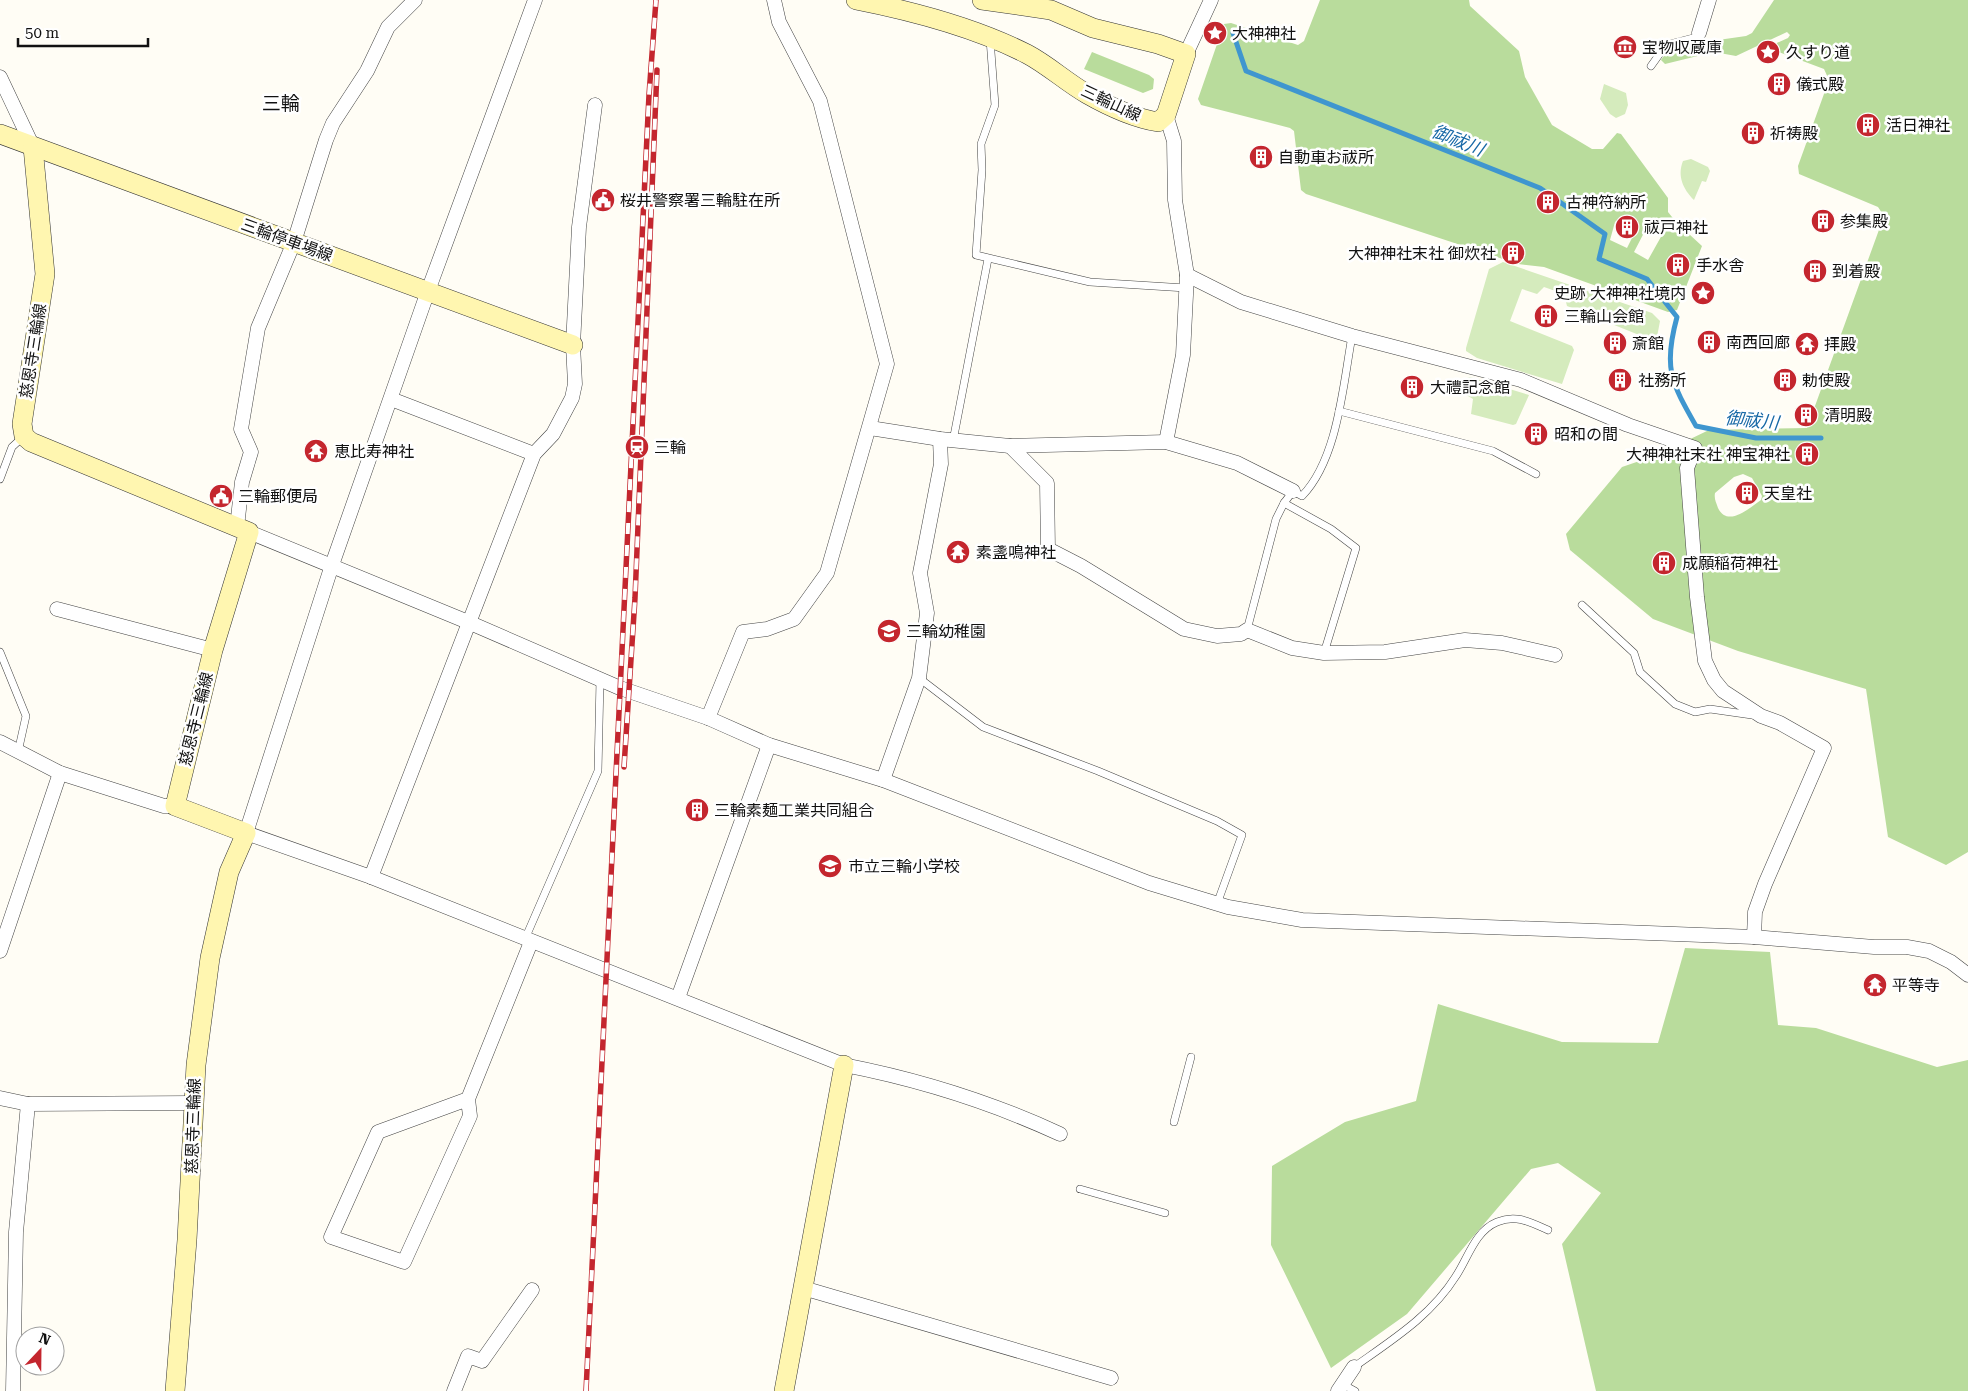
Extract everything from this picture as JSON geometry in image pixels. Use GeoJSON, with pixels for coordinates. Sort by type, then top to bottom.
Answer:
{"type":"FeatureCollection","features":[{"type":"Feature","properties":{"kind":"main road","name":"三輪山線"},"geometry":{"type":"LineString","coordinates":[[856,0],[890,7],[990,38],[1027,54],[1086,94],[1126,112],[1158,122],[1166,116],[1186,54]]}},
{"type":"Feature","properties":{"kind":"main road"},"geometry":{"type":"LineString","coordinates":[[982,0],[1050,10],[1093,28],[1158,44],[1186,54]]}},
{"type":"Feature","properties":{"kind":"main road","name":"三輪停車場線"},"geometry":{"type":"LineString","coordinates":[[0,134],[573,345]]}},
{"type":"Feature","properties":{"kind":"main road","name":"慈恩寺三輪線"},"geometry":{"type":"LineString","coordinates":[[24,436],[22,424],[45,274],[33,147]]}},
{"type":"Feature","properties":{"kind":"main road"},"geometry":{"type":"LineString","coordinates":[[24,436],[31,442],[243,529]]}},
{"type":"Feature","properties":{"kind":"main road","name":"慈恩寺三輪線"},"geometry":{"type":"LineString","coordinates":[[175,806],[243,529]]}},
{"type":"Feature","properties":{"kind":"main road"},"geometry":{"type":"LineString","coordinates":[[175,806],[246,833]]}},
{"type":"Feature","properties":{"kind":"main road","name":"慈恩寺三輪線"},"geometry":{"type":"LineString","coordinates":[[175,1391],[187,1240],[193,1103],[210,958],[229,872],[246,833]]}},
{"type":"Feature","properties":{"kind":"main road"},"geometry":{"type":"LineString","coordinates":[[784,1391],[844,1065]]}},
{"type":"Feature","properties":{"kind":"street"},"geometry":{"type":"LineString","coordinates":[[416,0],[388,27],[367,71],[333,123],[294,242],[258,328],[240,430],[251,452],[242,482],[243,529],[468,622],[620,688],[708,718],[769,745],[883,780],[1149,883],[1216,904],[1302,920],[1754,937],[1874,947],[1907,946],[1930,951],[1951,962],[1968,975]]}},
{"type":"Feature","properties":{"kind":"street"},"geometry":{"type":"LineString","coordinates":[[535,0],[428,291],[332,565],[246,833],[371,877],[844,1065],[886,1073],[1023,1117],[1060,1134]]}},
{"type":"Feature","properties":{"kind":"street"},"geometry":{"type":"LineString","coordinates":[[708,718],[743,632],[767,629],[794,619],[827,573],[887,364],[820,101],[779,22],[774,0]]}},
{"type":"Feature","properties":{"kind":"street"},"geometry":{"type":"LineString","coordinates":[[1186,54],[1212,0]]}},
{"type":"Feature","properties":{"kind":"street"},"geometry":{"type":"LineString","coordinates":[[1699,33],[1709,0]]}},
{"type":"Feature","properties":{"kind":"street"},"geometry":{"type":"LineString","coordinates":[[0,77],[33,147]]}},
{"type":"Feature","properties":{"kind":"street"},"geometry":{"type":"LineString","coordinates":[[371,877],[534,454],[553,434],[572,398],[575,384],[573,345],[579,227],[594,105]]}},
{"type":"Feature","properties":{"kind":"street"},"geometry":{"type":"LineString","coordinates":[[1166,116],[1174,141],[1175,200],[1187,281],[1183,355],[1166,442]]}},
{"type":"Feature","properties":{"kind":"street"},"geometry":{"type":"LineString","coordinates":[[1187,281],[1242,302],[1352,336],[1521,380],[1628,425],[1696,448],[1687,468],[1697,597],[1705,661],[1714,680],[1723,691],[1762,716],[1780,723],[1824,748],[1765,884],[1755,912],[1754,937]]}},
{"type":"Feature","properties":{"kind":"street"},"geometry":{"type":"LineString","coordinates":[[391,399],[534,454]]}},
{"type":"Feature","properties":{"kind":"street"},"geometry":{"type":"LineString","coordinates":[[870,428],[946,440],[1010,446],[1166,442],[1237,464],[1294,491]]}},
{"type":"Feature","properties":{"kind":"street"},"geometry":{"type":"LineString","coordinates":[[883,780],[918,678],[926,613],[920,573],[946,440]]}},
{"type":"Feature","properties":{"kind":"street"},"geometry":{"type":"LineString","coordinates":[[1010,446],[1046,484],[1048,548],[1081,566],[1184,630],[1217,636],[1241,634],[1247,630],[1292,648],[1324,653],[1385,652],[1465,640],[1502,643],[1555,655]]}},
{"type":"Feature","properties":{"kind":"street"},"geometry":{"type":"LineString","coordinates":[[56,609],[213,650]]}},
{"type":"Feature","properties":{"kind":"street"},"geometry":{"type":"LineString","coordinates":[[0,742],[60,773],[164,806],[175,806]]}},
{"type":"Feature","properties":{"kind":"street"},"geometry":{"type":"LineString","coordinates":[[678,998],[769,745]]}},
{"type":"Feature","properties":{"kind":"street"},"geometry":{"type":"LineString","coordinates":[[0,951],[60,773]]}},
{"type":"Feature","properties":{"kind":"street"},"geometry":{"type":"LineString","coordinates":[[468,1099],[378,1132],[331,1237],[404,1262],[470,1116],[468,1099],[528,940]]}},
{"type":"Feature","properties":{"kind":"street"},"geometry":{"type":"LineString","coordinates":[[0,1098],[28,1104],[193,1103]]}},
{"type":"Feature","properties":{"kind":"street"},"geometry":{"type":"LineString","coordinates":[[11,1391],[16,1232],[28,1104]]}},
{"type":"Feature","properties":{"kind":"street"},"geometry":{"type":"LineString","coordinates":[[803,1288],[1111,1378]]}},
{"type":"Feature","properties":{"kind":"street"},"geometry":{"type":"LineString","coordinates":[[454,1391],[468,1356],[482,1361],[532,1290]]}},
{"type":"Feature","properties":{"kind":"street"},"geometry":{"type":"LineString","coordinates":[[1345,1389],[1354,1367]]}},
{"type":"Feature","properties":{"kind":"lane"},"geometry":{"type":"LineString","coordinates":[[1652,66],[1666,45],[1697,37],[1699,33]]}},
{"type":"Feature","properties":{"kind":"lane"},"geometry":{"type":"LineString","coordinates":[[990,38],[995,105],[981,144],[982,170],[976,255],[1090,282],[1187,281]]}},
{"type":"Feature","properties":{"kind":"lane"},"geometry":{"type":"LineString","coordinates":[[946,440],[988,259]]}},
{"type":"Feature","properties":{"kind":"lane"},"geometry":{"type":"LineString","coordinates":[[1247,630],[1273,528],[1284,503],[1294,491],[1302,496],[1314,484],[1330,443],[1339,411],[1352,336]]}},
{"type":"Feature","properties":{"kind":"lane"},"geometry":{"type":"LineString","coordinates":[[1339,411],[1493,451],[1536,474]]}},
{"type":"Feature","properties":{"kind":"lane"},"geometry":{"type":"LineString","coordinates":[[0,479],[12,447],[24,436]]}},
{"type":"Feature","properties":{"kind":"lane"},"geometry":{"type":"LineString","coordinates":[[1284,503],[1331,529],[1356,548],[1324,653]]}},
{"type":"Feature","properties":{"kind":"lane"},"geometry":{"type":"LineString","coordinates":[[1582,605],[1634,653],[1640,672],[1675,704],[1695,712],[1710,709],[1762,716]]}},
{"type":"Feature","properties":{"kind":"lane"},"geometry":{"type":"LineString","coordinates":[[0,652],[26,716],[18,752]]}},
{"type":"Feature","properties":{"kind":"lane"},"geometry":{"type":"LineString","coordinates":[[918,678],[983,727],[1098,771],[1217,822],[1242,835],[1216,904]]}},
{"type":"Feature","properties":{"kind":"lane"},"geometry":{"type":"LineString","coordinates":[[528,940],[598,772],[600,679]]}},
{"type":"Feature","properties":{"kind":"lane"},"geometry":{"type":"LineString","coordinates":[[1174,1122],[1190,1057]]}},
{"type":"Feature","properties":{"kind":"lane"},"geometry":{"type":"LineString","coordinates":[[1080,1189],[1165,1212]]}},
{"type":"Feature","properties":{"kind":"lane"},"geometry":{"type":"LineString","coordinates":[[1354,1367],[1422,1318],[1456,1276],[1475,1241],[1496,1222],[1521,1218],[1548,1230]]}},
{"type":"Feature","properties":{"kind":"green space"},"geometry":{"type":"Polygon","coordinates":[[[1320,0],[1469,0],[1470,6],[1519,51],[1525,77],[1552,125],[1592,149],[1603,149],[1617,133],[1621,134],[1668,198],[1668,212],[1702,246],[1677,310],[1668,312],[1544,267],[1518,264],[1306,194],[1301,190],[1294,131],[1290,128],[1201,105],[1198,99],[1224,24],[1231,23],[1298,45],[1304,41],[1320,0]],[[1622,216],[1615,222],[1610,240],[1627,248],[1638,226],[1637,222],[1622,216]],[[1651,225],[1647,227],[1634,252],[1648,260],[1662,235],[1662,231],[1651,225]]]}},
{"type":"Feature","properties":{"kind":"green space"},"geometry":{"type":"Polygon","coordinates":[[[1774,0],[1968,0],[1968,852],[1946,865],[1888,837],[1866,689],[1738,651],[1653,619],[1570,550],[1566,534],[1622,467],[1657,455],[1709,430],[1807,428],[1884,216],[1878,207],[1799,174],[1798,166],[1829,80],[1824,69],[1771,49],[1770,46],[1788,38],[1790,35],[1787,32],[1736,56],[1714,52],[1665,64],[1661,60],[1668,50],[1697,43],[1746,36],[1752,33],[1774,0]],[[1743,474],[1734,477],[1715,493],[1718,508],[1722,514],[1733,516],[1739,514],[1761,500],[1762,496],[1752,478],[1743,474]]]}},
{"type":"Feature","properties":{"kind":"green space"},"geometry":{"type":"Polygon","coordinates":[[[1092,52],[1149,75],[1154,79],[1153,89],[1143,93],[1084,69],[1092,52]]]}},
{"type":"Feature","properties":{"kind":"green space"},"geometry":{"type":"Polygon","coordinates":[[[1604,84],[1626,93],[1628,105],[1625,114],[1616,118],[1610,114],[1600,99],[1604,84]]]}},
{"type":"Feature","properties":{"kind":"green space"},"geometry":{"type":"Polygon","coordinates":[[[1691,159],[1708,167],[1710,171],[1706,182],[1702,181],[1694,200],[1684,187],[1681,177],[1683,161],[1691,159]]]}},
{"type":"Feature","properties":{"kind":"green space"},"geometry":{"type":"Polygon","coordinates":[[[1503,262],[1652,313],[1660,321],[1657,337],[1649,339],[1567,306],[1564,294],[1544,287],[1537,294],[1522,289],[1510,321],[1572,346],[1574,350],[1562,384],[1477,358],[1466,351],[1466,348],[1489,269],[1503,262]]]}},
{"type":"Feature","properties":{"kind":"green space"},"geometry":{"type":"Polygon","coordinates":[[[1470,377],[1529,395],[1516,424],[1513,425],[1471,414],[1473,399],[1463,393],[1467,378],[1470,377]]]}},
{"type":"Feature","properties":{"kind":"green space"},"geometry":{"type":"Polygon","coordinates":[[[1685,948],[1770,952],[1778,1025],[1816,1028],[1937,1067],[1968,1060],[1968,1391],[1596,1391],[1562,1244],[1601,1193],[1558,1163],[1531,1169],[1407,1314],[1331,1368],[1271,1245],[1272,1166],[1345,1122],[1416,1101],[1438,1004],[1562,1042],[1658,1043],[1685,948]]]}},
{"type":"Feature","properties":{"kind":"waterway","name":"御祓川"},"geometry":{"type":"LineString","coordinates":[[1233,33],[1246,71],[1540,188],[1605,234],[1599,259],[1647,279],[1654,288]]}},
{"type":"Feature","properties":{"kind":"waterway","name":"御祓川"},"geometry":{"type":"LineString","coordinates":[[1665,302],[1677,317],[1671,349],[1670,362],[1672,374],[1675,386],[1696,426],[1756,438],[1821,438]]}},
{"type":"Feature","properties":{"kind":"railway"},"geometry":{"type":"LineString","coordinates":[[586,1391],[649,95],[656,0]]}},
{"type":"Feature","properties":{"kind":"railway"},"geometry":{"type":"LineString","coordinates":[[624,767],[635,598],[657,70]]}},
{"type":"Feature","properties":{"kind":"place","name":"大神神社"},"geometry":{"type":"Point","coordinates":[1215,33]}},
{"type":"Feature","properties":{"kind":"place","name":"宝物収蔵庫"},"geometry":{"type":"Point","coordinates":[1625,47]}},
{"type":"Feature","properties":{"kind":"place","name":"久すり道"},"geometry":{"type":"Point","coordinates":[1768,52]}},
{"type":"Feature","properties":{"kind":"place","name":"儀式殿"},"geometry":{"type":"Point","coordinates":[1779,84]}},
{"type":"Feature","properties":{"kind":"place","name":"活日神社"},"geometry":{"type":"Point","coordinates":[1868,125]}},
{"type":"Feature","properties":{"kind":"place","name":"祈祷殿"},"geometry":{"type":"Point","coordinates":[1753,133]}},
{"type":"Feature","properties":{"kind":"place","name":"自動車お祓所"},"geometry":{"type":"Point","coordinates":[1261,157]}},
{"type":"Feature","properties":{"kind":"place","name":"桜井警察署三輪駐在所"},"geometry":{"type":"Point","coordinates":[603,200]}},
{"type":"Feature","properties":{"kind":"place","name":"古神符納所"},"geometry":{"type":"Point","coordinates":[1548,202]}},
{"type":"Feature","properties":{"kind":"place","name":"参集殿"},"geometry":{"type":"Point","coordinates":[1823,221]}},
{"type":"Feature","properties":{"kind":"place","name":"祓戸神社"},"geometry":{"type":"Point","coordinates":[1627,227]}},
{"type":"Feature","properties":{"kind":"place","name":"大神神社末社 御炊社"},"geometry":{"type":"Point","coordinates":[1513,253]}},
{"type":"Feature","properties":{"kind":"place","name":"手水舎"},"geometry":{"type":"Point","coordinates":[1678,265]}},
{"type":"Feature","properties":{"kind":"place","name":"到着殿"},"geometry":{"type":"Point","coordinates":[1815,271]}},
{"type":"Feature","properties":{"kind":"place","name":"史跡 大神神社境内"},"geometry":{"type":"Point","coordinates":[1703,293]}},
{"type":"Feature","properties":{"kind":"place","name":"三輪山会館"},"geometry":{"type":"Point","coordinates":[1546,316]}},
{"type":"Feature","properties":{"kind":"place","name":"南西回廊"},"geometry":{"type":"Point","coordinates":[1709,342]}},
{"type":"Feature","properties":{"kind":"place","name":"斎館"},"geometry":{"type":"Point","coordinates":[1615,343]}},
{"type":"Feature","properties":{"kind":"place","name":"拝殿"},"geometry":{"type":"Point","coordinates":[1807,344]}},
{"type":"Feature","properties":{"kind":"place","name":"社務所"},"geometry":{"type":"Point","coordinates":[1620,380]}},
{"type":"Feature","properties":{"kind":"place","name":"勅使殿"},"geometry":{"type":"Point","coordinates":[1785,380]}},
{"type":"Feature","properties":{"kind":"place","name":"大禮記念館"},"geometry":{"type":"Point","coordinates":[1412,387]}},
{"type":"Feature","properties":{"kind":"place","name":"清明殿"},"geometry":{"type":"Point","coordinates":[1806,415]}},
{"type":"Feature","properties":{"kind":"place","name":"昭和の間"},"geometry":{"type":"Point","coordinates":[1536,434]}},
{"type":"Feature","properties":{"kind":"place","name":"三輪"},"geometry":{"type":"Point","coordinates":[637,447]}},
{"type":"Feature","properties":{"kind":"place","name":"恵比寿神社"},"geometry":{"type":"Point","coordinates":[316,451]}},
{"type":"Feature","properties":{"kind":"place","name":"大神神社末社 神宝神社"},"geometry":{"type":"Point","coordinates":[1807,454]}},
{"type":"Feature","properties":{"kind":"place","name":"天皇社"},"geometry":{"type":"Point","coordinates":[1747,493]}},
{"type":"Feature","properties":{"kind":"place","name":"三輪郵便局"},"geometry":{"type":"Point","coordinates":[221,496]}},
{"type":"Feature","properties":{"kind":"place","name":"素盞鳴神社"},"geometry":{"type":"Point","coordinates":[958,552]}},
{"type":"Feature","properties":{"kind":"place","name":"成願稲荷神社"},"geometry":{"type":"Point","coordinates":[1664,563]}},
{"type":"Feature","properties":{"kind":"place","name":"三輪幼稚園"},"geometry":{"type":"Point","coordinates":[889,631]}},
{"type":"Feature","properties":{"kind":"place","name":"三輪素麺工業共同組合"},"geometry":{"type":"Point","coordinates":[697,810]}},
{"type":"Feature","properties":{"kind":"place","name":"市立三輪小学校"},"geometry":{"type":"Point","coordinates":[830,866]}},
{"type":"Feature","properties":{"kind":"place","name":"平等寺"},"geometry":{"type":"Point","coordinates":[1875,985]}},
{"type":"Feature","properties":{"kind":"district","name":"三輪"},"geometry":{"type":"Point","coordinates":[281,103]}}]}
